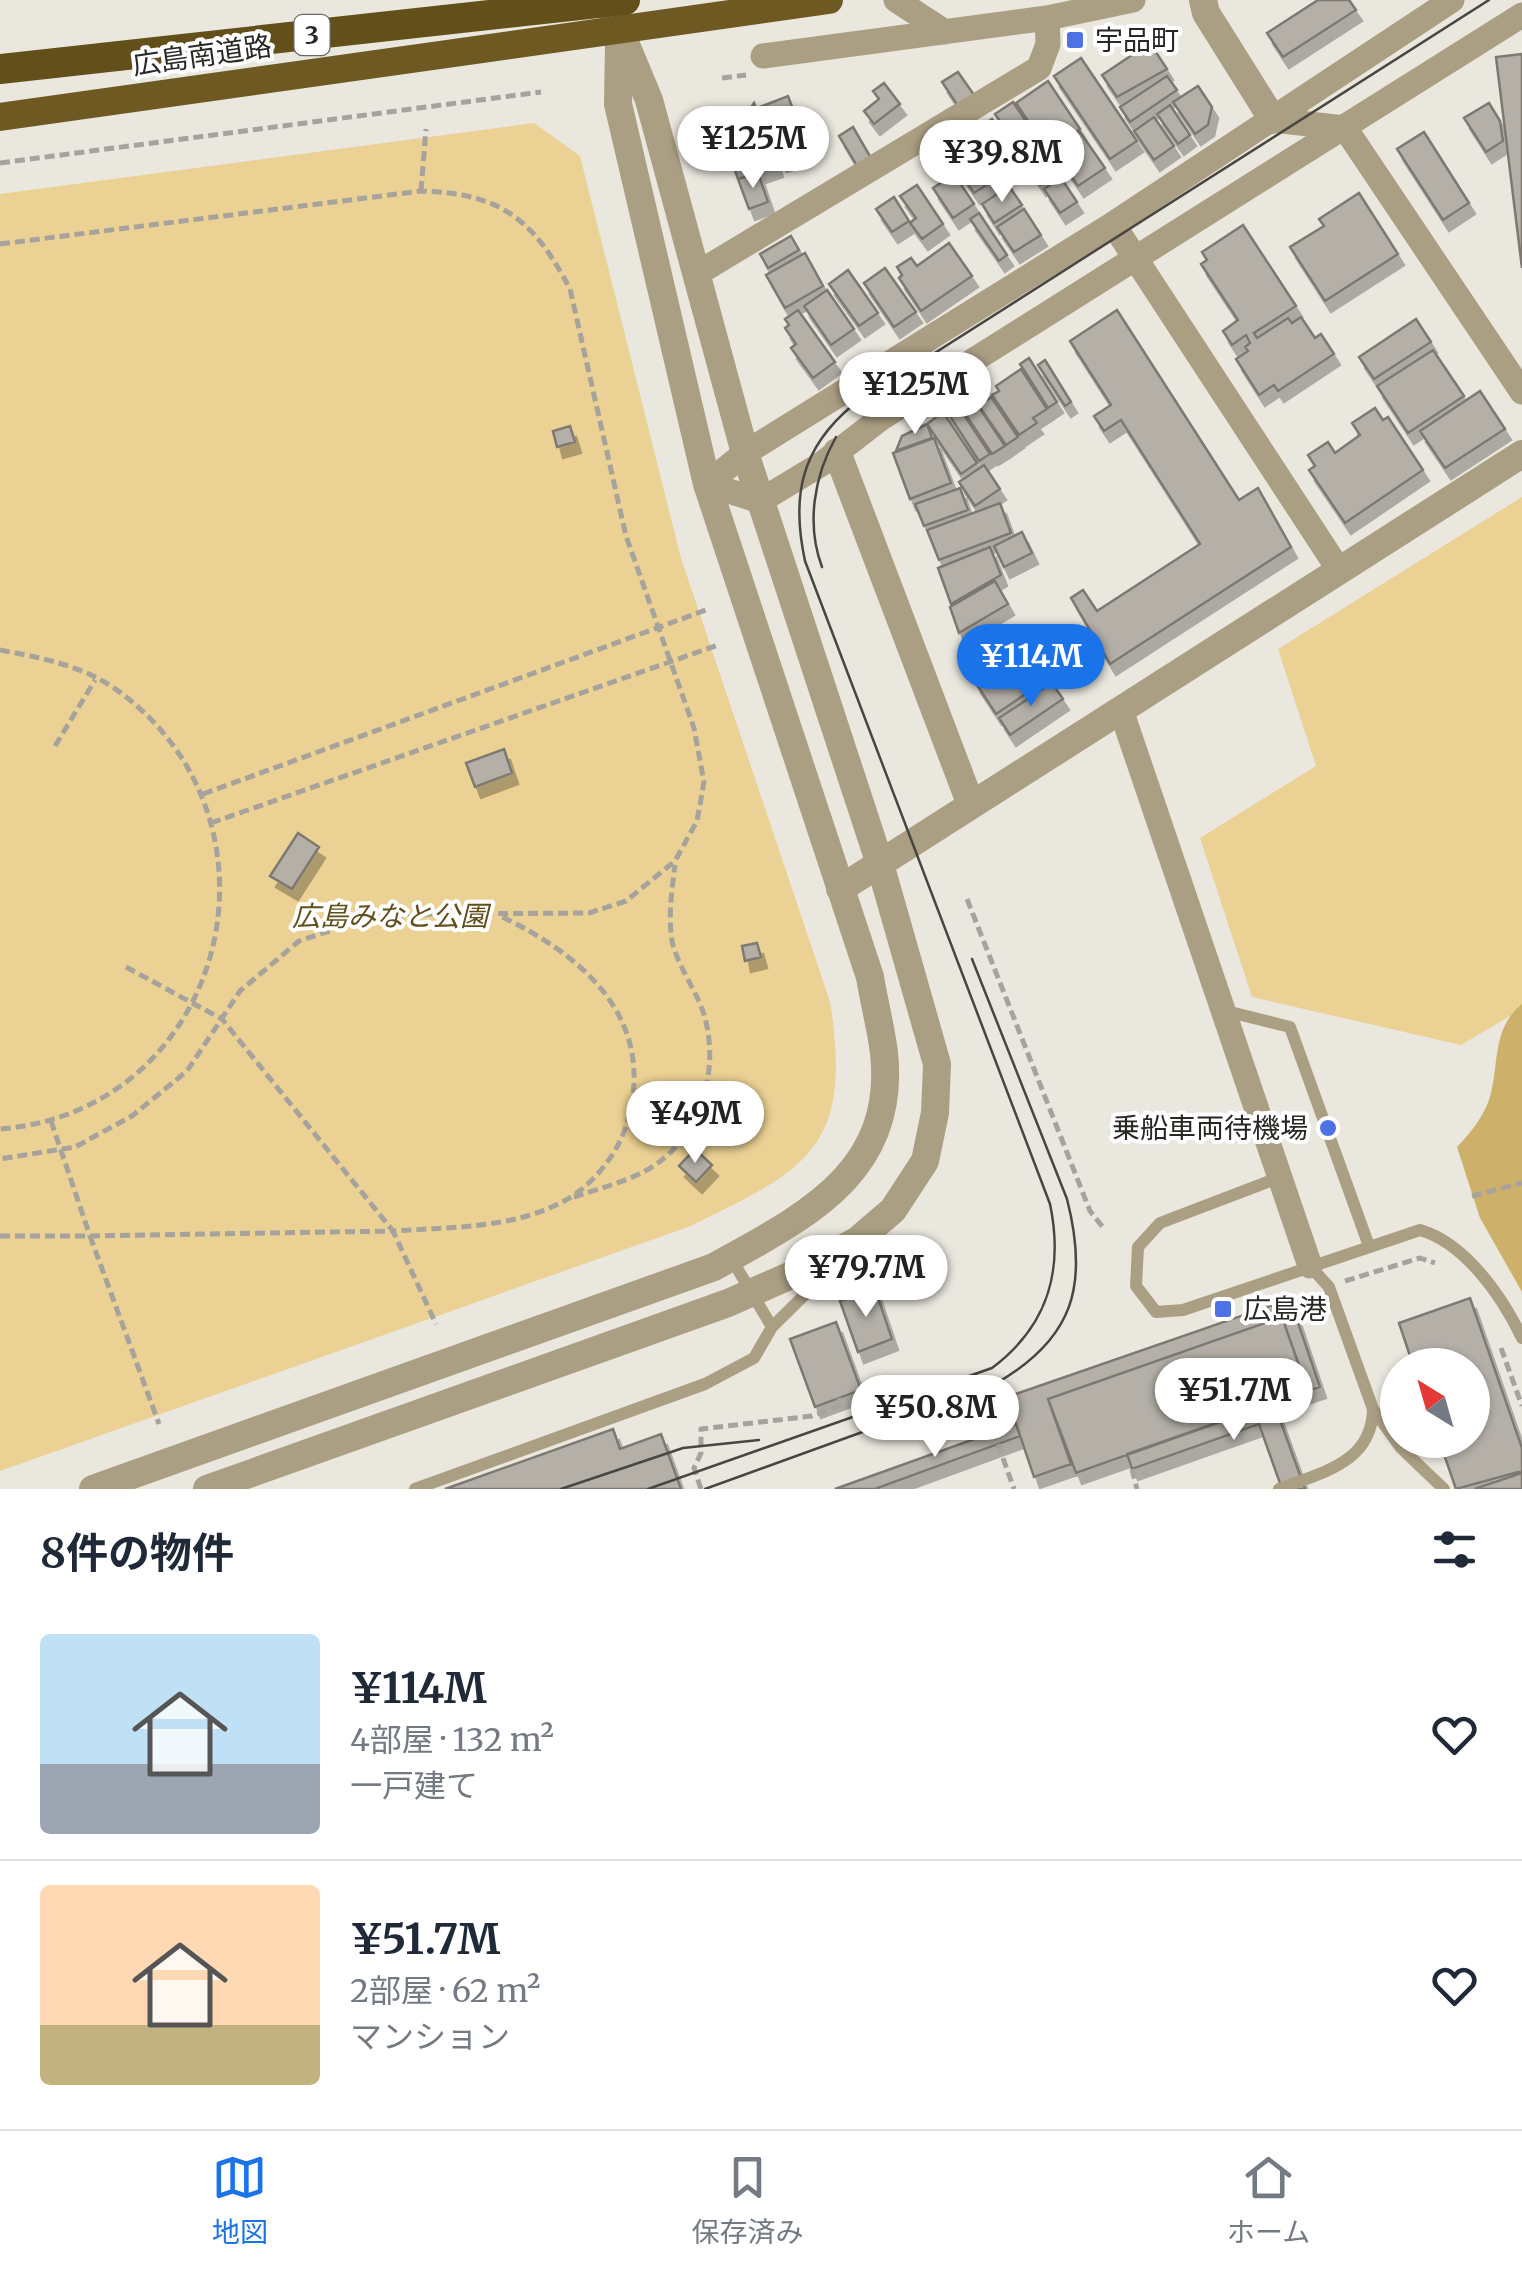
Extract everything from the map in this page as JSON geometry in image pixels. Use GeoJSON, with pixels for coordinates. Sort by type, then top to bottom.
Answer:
{"type":"FeatureCollection","features":[{"type":"Feature","properties":{"kind":"highway","name":"3"},"geometry":{"type":"LineString","coordinates":[[0,69],[625,0]]}},
{"type":"Feature","properties":{"kind":"highway","name":"広島南道路"},"geometry":{"type":"LineString","coordinates":[[0,117],[829,0]]}},
{"type":"Feature","properties":{"kind":"street"},"geometry":{"type":"LineString","coordinates":[[207,1489],[754,1292],[858,1240],[893,1210],[924,1162],[936,1113],[937,1064],[880,864],[745,453],[649,100],[608,0]]}},
{"type":"Feature","properties":{"kind":"street"},"geometry":{"type":"LineString","coordinates":[[896,0],[944,32]]}},
{"type":"Feature","properties":{"kind":"street"},"geometry":{"type":"LineString","coordinates":[[763,56],[1046,18],[1132,0]]}},
{"type":"Feature","properties":{"kind":"street"},"geometry":{"type":"LineString","coordinates":[[1203,0],[1206,13],[1273,120]]}},
{"type":"Feature","properties":{"kind":"street"},"geometry":{"type":"LineString","coordinates":[[707,484],[745,453],[1113,224],[1452,0]]}},
{"type":"Feature","properties":{"kind":"street"},"geometry":{"type":"LineString","coordinates":[[760,501],[880,420],[1522,15]]}},
{"type":"Feature","properties":{"kind":"street"},"geometry":{"type":"LineString","coordinates":[[698,274],[1039,68],[1048,44],[1046,18]]}},
{"type":"Feature","properties":{"kind":"street"},"geometry":{"type":"LineString","coordinates":[[93,1489],[130,1483],[731,1258],[802,1218],[838,1189],[868,1151],[883,1103],[884,1056],[870,977],[707,484],[618,104],[619,31]]}},
{"type":"Feature","properties":{"kind":"street"},"geometry":{"type":"LineString","coordinates":[[1273,120],[1345,128],[1522,392]]}},
{"type":"Feature","properties":{"kind":"street"},"geometry":{"type":"LineString","coordinates":[[1113,224],[1339,570]]}},
{"type":"Feature","properties":{"kind":"street"},"geometry":{"type":"LineString","coordinates":[[837,452],[971,805]]}},
{"type":"Feature","properties":{"kind":"street"},"geometry":{"type":"LineString","coordinates":[[840,889],[1522,454]]}},
{"type":"Feature","properties":{"kind":"street"},"geometry":{"type":"LineString","coordinates":[[707,484],[760,501]]}},
{"type":"Feature","properties":{"kind":"street"},"geometry":{"type":"LineString","coordinates":[[1120,710],[1310,1266]]}},
{"type":"Feature","properties":{"kind":"lane"},"geometry":{"type":"LineString","coordinates":[[1220,1010],[1290,1027],[1369,1246]]}},
{"type":"Feature","properties":{"kind":"lane"},"geometry":{"type":"LineString","coordinates":[[1278,1178],[1160,1223],[1138,1248],[1136,1286],[1156,1312],[1183,1310],[1420,1230],[1441,1236],[1462,1251],[1522,1338]]}},
{"type":"Feature","properties":{"kind":"lane"},"geometry":{"type":"LineString","coordinates":[[415,1489],[704,1384],[754,1358],[772,1326],[804,1300],[858,1240]]}},
{"type":"Feature","properties":{"kind":"lane"},"geometry":{"type":"LineString","coordinates":[[731,1258],[772,1326]]}},
{"type":"Feature","properties":{"kind":"lane"},"geometry":{"type":"LineString","coordinates":[[1310,1266],[1328,1288],[1373,1409],[1401,1448],[1444,1489]]}},
{"type":"Feature","properties":{"kind":"lane"},"geometry":{"type":"LineString","coordinates":[[1279,1489],[1349,1461],[1363,1450],[1373,1429],[1373,1409]]}},
{"type":"Feature","properties":{"kind":"path"},"geometry":{"type":"LineString","coordinates":[[0,162],[541,92]]}},
{"type":"Feature","properties":{"kind":"path"},"geometry":{"type":"LineString","coordinates":[[422,191],[426,130]]}},
{"type":"Feature","properties":{"kind":"path"},"geometry":{"type":"LineString","coordinates":[[0,244],[422,191],[454,192],[492,202],[526,222],[552,256],[570,289],[618,502],[694,728],[704,782],[697,821],[675,861],[670,900],[672,942],[705,1016],[711,1053],[706,1092],[691,1127],[669,1156],[640,1174],[501,1224],[393,1231],[0,1236]]}},
{"type":"Feature","properties":{"kind":"path"},"geometry":{"type":"LineString","coordinates":[[203,794],[706,610]]}},
{"type":"Feature","properties":{"kind":"path"},"geometry":{"type":"LineString","coordinates":[[211,823],[718,645]]}},
{"type":"Feature","properties":{"kind":"path"},"geometry":{"type":"LineString","coordinates":[[0,650],[60,662],[95,679],[120,692],[168,737],[203,794],[221,858],[220,930],[193,1004],[157,1056],[100,1100],[34,1126],[0,1129]]}},
{"type":"Feature","properties":{"kind":"path"},"geometry":{"type":"LineString","coordinates":[[55,746],[95,679]]}},
{"type":"Feature","properties":{"kind":"path"},"geometry":{"type":"LineString","coordinates":[[0,1160],[75,1147],[132,1116],[187,1071],[240,991],[264,966],[300,940],[344,926],[430,914],[589,914],[626,901],[675,861]]}},
{"type":"Feature","properties":{"kind":"path"},"geometry":{"type":"LineString","coordinates":[[967,899],[1090,1212],[1105,1230]]}},
{"type":"Feature","properties":{"kind":"path"},"geometry":{"type":"LineString","coordinates":[[495,914],[569,956],[625,1025],[636,1058],[634,1099],[622,1139],[598,1174],[566,1200]]}},
{"type":"Feature","properties":{"kind":"path"},"geometry":{"type":"LineString","coordinates":[[126,967],[222,1019],[393,1231],[436,1324]]}},
{"type":"Feature","properties":{"kind":"path"},"geometry":{"type":"LineString","coordinates":[[50,1120],[160,1424]]}},
{"type":"Feature","properties":{"kind":"path"},"geometry":{"type":"LineString","coordinates":[[1472,1196],[1522,1182]]}},
{"type":"Feature","properties":{"kind":"path"},"geometry":{"type":"LineString","coordinates":[[1328,1288],[1420,1258],[1440,1264]]}},
{"type":"Feature","properties":{"kind":"path"},"geometry":{"type":"LineString","coordinates":[[1496,1333],[1522,1406]]}},
{"type":"Feature","properties":{"kind":"path"},"geometry":{"type":"LineString","coordinates":[[701,1489],[694,1468],[701,1453],[701,1429],[812,1416],[841,1405],[838,1398]]}},
{"type":"Feature","properties":{"kind":"path"},"geometry":{"type":"LineString","coordinates":[[998,1444],[1014,1489]]}},
{"type":"Feature","properties":{"kind":"path"},"geometry":{"type":"LineString","coordinates":[[1132,1469],[1136,1489]]}},
{"type":"Feature","properties":{"kind":"green space","name":"広島みなと公園"},"geometry":{"type":"Polygon","coordinates":[[[534,123],[580,156],[681,558],[830,1002],[835,1090],[827,1122],[813,1147],[792,1169],[688,1227],[0,1471],[0,194],[534,123]]]}},
{"type":"Feature","properties":{"kind":"green space"},"geometry":{"type":"Polygon","coordinates":[[[1522,497],[1522,1009],[1461,1045],[1252,997],[1200,838],[1316,766],[1278,649],[1522,497]]]}},
{"type":"Feature","properties":{"kind":"shaded area"},"geometry":{"type":"Polygon","coordinates":[[[1522,1004],[1522,1292],[1480,1218],[1457,1147],[1486,1108],[1502,1034],[1522,1004]]]}},
{"type":"Feature","properties":{"kind":"building"},"geometry":{"type":"Polygon","coordinates":[[[1318,0],[1349,0],[1356,10],[1283,57],[1267,33],[1318,0]]]}},
{"type":"Feature","properties":{"kind":"building"},"geometry":{"type":"Polygon","coordinates":[[[1150,43],[1167,69],[1117,97],[1102,75],[1150,43]]]}},
{"type":"Feature","properties":{"kind":"building"},"geometry":{"type":"Polygon","coordinates":[[[1522,54],[1522,268],[1496,57],[1522,54]]]}},
{"type":"Feature","properties":{"kind":"building"},"geometry":{"type":"Polygon","coordinates":[[[1081,58],[1137,141],[1110,159],[1054,76],[1081,58]]]}},
{"type":"Feature","properties":{"kind":"building"},"geometry":{"type":"Polygon","coordinates":[[[958,72],[974,95],[958,106],[942,82],[958,72]]]}},
{"type":"Feature","properties":{"kind":"building"},"geometry":{"type":"Polygon","coordinates":[[[1167,76],[1177,90],[1130,122],[1120,107],[1167,76]]]}},
{"type":"Feature","properties":{"kind":"building"},"geometry":{"type":"Polygon","coordinates":[[[1048,81],[1080,129],[1048,151],[1016,103],[1048,81]]]}},
{"type":"Feature","properties":{"kind":"building"},"geometry":{"type":"Polygon","coordinates":[[[884,83],[900,104],[874,124],[864,111],[879,99],[873,91],[884,83]]]}},
{"type":"Feature","properties":{"kind":"building"},"geometry":{"type":"Polygon","coordinates":[[[1198,86],[1212,107],[1208,125],[1195,134],[1173,102],[1198,86]]]}},
{"type":"Feature","properties":{"kind":"building"},"geometry":{"type":"Polygon","coordinates":[[[788,96],[809,151],[781,161],[760,107],[788,96]]]}},
{"type":"Feature","properties":{"kind":"building"},"geometry":{"type":"Polygon","coordinates":[[[1013,102],[1033,132],[1016,144],[995,114],[1013,102]]]}},
{"type":"Feature","properties":{"kind":"building"},"geometry":{"type":"Polygon","coordinates":[[[754,103],[777,166],[738,179],[726,145],[754,103]]]}},
{"type":"Feature","properties":{"kind":"building"},"geometry":{"type":"Polygon","coordinates":[[[1489,103],[1500,121],[1503,141],[1486,152],[1464,118],[1489,103]]]}},
{"type":"Feature","properties":{"kind":"building"},"geometry":{"type":"Polygon","coordinates":[[[1170,105],[1190,135],[1178,144],[1157,114],[1170,105]]]}},
{"type":"Feature","properties":{"kind":"building"},"geometry":{"type":"Polygon","coordinates":[[[1154,117],[1174,146],[1154,160],[1134,131],[1154,117]]]}},
{"type":"Feature","properties":{"kind":"building"},"geometry":{"type":"Polygon","coordinates":[[[992,119],[1006,139],[987,152],[973,132],[992,119]]]}},
{"type":"Feature","properties":{"kind":"building"},"geometry":{"type":"Polygon","coordinates":[[[853,127],[871,158],[857,166],[839,136],[853,127]]]}},
{"type":"Feature","properties":{"kind":"building"},"geometry":{"type":"Polygon","coordinates":[[[1080,132],[1105,168],[1078,186],[1053,150],[1080,132]]]}},
{"type":"Feature","properties":{"kind":"building"},"geometry":{"type":"Polygon","coordinates":[[[1424,132],[1469,203],[1443,220],[1397,149],[1424,132]]]}},
{"type":"Feature","properties":{"kind":"building"},"geometry":{"type":"Polygon","coordinates":[[[1035,136],[1048,156],[1031,168],[1018,148],[1035,136]]]}},
{"type":"Feature","properties":{"kind":"building"},"geometry":{"type":"Polygon","coordinates":[[[989,156],[1002,175],[974,193],[961,174],[989,156]]]}},
{"type":"Feature","properties":{"kind":"building"},"geometry":{"type":"Polygon","coordinates":[[[1049,161],[1057,173],[1040,185],[1032,173],[1049,161]]]}},
{"type":"Feature","properties":{"kind":"building"},"geometry":{"type":"Polygon","coordinates":[[[758,173],[768,202],[749,209],[738,179],[758,173]]]}},
{"type":"Feature","properties":{"kind":"building"},"geometry":{"type":"Polygon","coordinates":[[[954,174],[974,204],[953,218],[933,188],[954,174]]]}},
{"type":"Feature","properties":{"kind":"building"},"geometry":{"type":"Polygon","coordinates":[[[1061,178],[1077,202],[1060,213],[1044,189],[1061,178]]]}},
{"type":"Feature","properties":{"kind":"building"},"geometry":{"type":"Polygon","coordinates":[[[917,185],[943,224],[922,239],[910,223],[916,218],[900,196],[917,185]]]}},
{"type":"Feature","properties":{"kind":"building"},"geometry":{"type":"Polygon","coordinates":[[[1009,186],[1022,205],[994,223],[982,204],[1009,186]]]}},
{"type":"Feature","properties":{"kind":"building"},"geometry":{"type":"Polygon","coordinates":[[[1359,193],[1398,254],[1325,301],[1290,247],[1324,226],[1319,219],[1359,193]]]}},
{"type":"Feature","properties":{"kind":"building"},"geometry":{"type":"Polygon","coordinates":[[[894,197],[909,221],[892,232],[876,209],[894,197]]]}},
{"type":"Feature","properties":{"kind":"building"},"geometry":{"type":"Polygon","coordinates":[[[1024,209],[1041,235],[1014,252],[997,227],[1024,209]]]}},
{"type":"Feature","properties":{"kind":"building"},"geometry":{"type":"Polygon","coordinates":[[[979,213],[1007,255],[999,261],[970,219],[979,213]]]}},
{"type":"Feature","properties":{"kind":"building"},"geometry":{"type":"Polygon","coordinates":[[[1243,225],[1296,306],[1254,333],[1257,338],[1288,318],[1292,323],[1301,317],[1315,338],[1321,334],[1334,354],[1278,391],[1274,385],[1259,395],[1236,359],[1248,351],[1245,347],[1250,343],[1246,335],[1232,345],[1223,331],[1238,320],[1201,264],[1207,260],[1202,252],[1243,225]]]}},
{"type":"Feature","properties":{"kind":"building"},"geometry":{"type":"Polygon","coordinates":[[[791,236],[799,250],[768,268],[760,254],[791,236]]]}},
{"type":"Feature","properties":{"kind":"building"},"geometry":{"type":"Polygon","coordinates":[[[949,243],[972,276],[921,311],[899,278],[902,275],[897,267],[911,258],[917,266],[949,243]]]}},
{"type":"Feature","properties":{"kind":"building"},"geometry":{"type":"Polygon","coordinates":[[[805,253],[823,286],[785,308],[766,275],[805,253]]]}},
{"type":"Feature","properties":{"kind":"building"},"geometry":{"type":"Polygon","coordinates":[[[885,268],[916,312],[894,327],[864,283],[885,268]]]}},
{"type":"Feature","properties":{"kind":"building"},"geometry":{"type":"Polygon","coordinates":[[[848,270],[878,313],[859,326],[829,284],[848,270]]]}},
{"type":"Feature","properties":{"kind":"building"},"geometry":{"type":"Polygon","coordinates":[[[827,290],[854,329],[831,345],[804,306],[827,290]]]}},
{"type":"Feature","properties":{"kind":"building"},"geometry":{"type":"Polygon","coordinates":[[[798,310],[835,362],[813,378],[791,348],[796,344],[785,328],[789,325],[785,319],[798,310]]]}},
{"type":"Feature","properties":{"kind":"building"},"geometry":{"type":"Polygon","coordinates":[[[1117,310],[1239,500],[1258,488],[1291,547],[1110,664],[1071,598],[1083,590],[1097,611],[1200,544],[1121,420],[1104,431],[1094,416],[1111,405],[1070,341],[1117,310]]]}},
{"type":"Feature","properties":{"kind":"building"},"geometry":{"type":"Polygon","coordinates":[[[1416,319],[1431,342],[1374,379],[1359,357],[1416,319]]]}},
{"type":"Feature","properties":{"kind":"building"},"geometry":{"type":"Polygon","coordinates":[[[1433,350],[1464,396],[1408,433],[1377,386],[1433,350]]]}},
{"type":"Feature","properties":{"kind":"building"},"geometry":{"type":"Polygon","coordinates":[[[1029,358],[1057,402],[1048,408],[1020,364],[1029,358]]]}},
{"type":"Feature","properties":{"kind":"building"},"geometry":{"type":"Polygon","coordinates":[[[1045,360],[1071,402],[1065,406],[1038,365],[1045,360]]]}},
{"type":"Feature","properties":{"kind":"building"},"geometry":{"type":"Polygon","coordinates":[[[1021,369],[1047,409],[1033,418],[1037,423],[1019,435],[992,395],[999,391],[996,386],[1021,369]]]}},
{"type":"Feature","properties":{"kind":"building"},"geometry":{"type":"Polygon","coordinates":[[[1480,391],[1505,429],[1445,468],[1420,431],[1480,391]]]}},
{"type":"Feature","properties":{"kind":"building"},"geometry":{"type":"Polygon","coordinates":[[[970,394],[1005,446],[992,454],[958,403],[970,394]]]}},
{"type":"Feature","properties":{"kind":"building"},"geometry":{"type":"Polygon","coordinates":[[[991,397],[1018,437],[1006,445],[979,406],[991,397]]]}},
{"type":"Feature","properties":{"kind":"building"},"geometry":{"type":"Polygon","coordinates":[[[956,403],[990,454],[979,461],[946,410],[956,403]]]}},
{"type":"Feature","properties":{"kind":"building"},"geometry":{"type":"Polygon","coordinates":[[[1375,408],[1383,420],[1388,417],[1423,470],[1345,523],[1309,470],[1315,466],[1308,455],[1328,442],[1335,453],[1360,435],[1352,423],[1375,408]]]}},
{"type":"Feature","properties":{"kind":"building"},"geometry":{"type":"Polygon","coordinates":[[[943,412],[977,463],[961,474],[927,424],[943,412]]]}},
{"type":"Feature","properties":{"kind":"building"},"geometry":{"type":"Polygon","coordinates":[[[927,424],[932,438],[896,451],[902,436],[927,424]]]}},
{"type":"Feature","properties":{"kind":"building"},"geometry":{"type":"Polygon","coordinates":[[[570,426],[575,442],[557,447],[553,431],[570,426]]]}},
{"type":"Feature","properties":{"kind":"building"},"geometry":{"type":"Polygon","coordinates":[[[934,438],[951,483],[910,499],[893,453],[934,438]]]}},
{"type":"Feature","properties":{"kind":"building"},"geometry":{"type":"Polygon","coordinates":[[[984,465],[1000,489],[975,506],[959,482],[984,465]]]}},
{"type":"Feature","properties":{"kind":"building"},"geometry":{"type":"Polygon","coordinates":[[[960,488],[968,510],[924,526],[915,504],[960,488]]]}},
{"type":"Feature","properties":{"kind":"building"},"geometry":{"type":"Polygon","coordinates":[[[1000,503],[1011,533],[939,560],[927,530],[1000,503]]]}},
{"type":"Feature","properties":{"kind":"building"},"geometry":{"type":"Polygon","coordinates":[[[1022,532],[1032,553],[1004,567],[994,546],[1022,532]]]}},
{"type":"Feature","properties":{"kind":"building"},"geometry":{"type":"Polygon","coordinates":[[[990,547],[1001,575],[951,604],[938,568],[990,547]]]}},
{"type":"Feature","properties":{"kind":"building"},"geometry":{"type":"Polygon","coordinates":[[[995,581],[1008,604],[959,633],[950,607],[995,581]]]}},
{"type":"Feature","properties":{"kind":"building"},"geometry":{"type":"Polygon","coordinates":[[[1023,639],[1044,670],[1029,680],[1009,649],[1023,639]]]}},
{"type":"Feature","properties":{"kind":"building"},"geometry":{"type":"Polygon","coordinates":[[[1006,649],[1033,689],[996,714],[975,682],[980,678],[975,670],[1006,649]]]}},
{"type":"Feature","properties":{"kind":"building"},"geometry":{"type":"Polygon","coordinates":[[[1052,683],[1063,699],[1010,735],[999,718],[1052,683]]]}},
{"type":"Feature","properties":{"kind":"building"},"geometry":{"type":"Polygon","coordinates":[[[504,749],[512,773],[475,787],[466,763],[504,749]]]}},
{"type":"Feature","properties":{"kind":"building"},"geometry":{"type":"Polygon","coordinates":[[[298,833],[319,847],[292,889],[270,876],[298,833]]]}},
{"type":"Feature","properties":{"kind":"building"},"geometry":{"type":"Polygon","coordinates":[[[757,943],[761,957],[745,961],[742,946],[757,943]]]}},
{"type":"Feature","properties":{"kind":"building"},"geometry":{"type":"Polygon","coordinates":[[[695,1149],[712,1165],[696,1182],[679,1166],[695,1149]]]}},
{"type":"Feature","properties":{"kind":"building"},"geometry":{"type":"Polygon","coordinates":[[[875,1289],[892,1339],[858,1352],[840,1301],[875,1289]]]}},
{"type":"Feature","properties":{"kind":"building"},"geometry":{"type":"Polygon","coordinates":[[[1470,1298],[1487,1348],[1407,1348],[1399,1323],[1470,1298]]]}},
{"type":"Feature","properties":{"kind":"building"},"geometry":{"type":"Polygon","coordinates":[[[1290,1299],[1320,1387],[1308,1391],[1282,1317],[1048,1399],[1071,1464],[1034,1477],[1007,1397],[1290,1299]]]}},
{"type":"Feature","properties":{"kind":"building"},"geometry":{"type":"Polygon","coordinates":[[[1282,1317],[1308,1391],[1076,1473],[1048,1399],[1282,1317]]]}},
{"type":"Feature","properties":{"kind":"building"},"geometry":{"type":"Polygon","coordinates":[[[836,1322],[861,1390],[815,1407],[790,1339],[836,1322]]]}},
{"type":"Feature","properties":{"kind":"building"},"geometry":{"type":"Polygon","coordinates":[[[1490,1356],[1522,1448],[1522,1471],[1456,1489],[1445,1458],[1490,1458],[1490,1356]]]}},
{"type":"Feature","properties":{"kind":"building"},"geometry":{"type":"Polygon","coordinates":[[[1274,1403],[1305,1489],[1282,1489],[1259,1424],[1132,1469],[1127,1454],[1274,1403]]]}},
{"type":"Feature","properties":{"kind":"building"},"geometry":{"type":"Polygon","coordinates":[[[1016,1424],[1020,1436],[875,1489],[835,1489],[1016,1424]]]}},
{"type":"Feature","properties":{"kind":"building"},"geometry":{"type":"Polygon","coordinates":[[[613,1429],[620,1449],[661,1434],[681,1489],[445,1489],[613,1429]]]}},
{"type":"Feature","properties":{"kind":"building"},"geometry":{"type":"Polygon","coordinates":[[[1522,1473],[1522,1489],[1474,1489],[1522,1473]]]}},
{"type":"Feature","properties":{"kind":"tram line"},"geometry":{"type":"LineString","coordinates":[[648,1489],[992,1368],[1027,1334],[1039,1315],[1053,1274],[1050,1204],[805,561],[800,494],[811,456],[835,421],[853,405],[1489,0]]}},
{"type":"Feature","properties":{"kind":"tram line"},"geometry":{"type":"LineString","coordinates":[[822,567],[814,534],[815,500],[822,468],[836,437]]}},
{"type":"Feature","properties":{"kind":"tram line"},"geometry":{"type":"LineString","coordinates":[[705,1489],[995,1384],[1043,1348],[1069,1307],[1076,1258],[1067,1199],[972,959]]}},
{"type":"Feature","properties":{"kind":"tram line"},"geometry":{"type":"LineString","coordinates":[[561,1489],[683,1448],[759,1440]]}},
{"type":"Feature","properties":{"kind":"place","name":"宇品町"},"geometry":{"type":"Point","coordinates":[1075,40]}},
{"type":"Feature","properties":{"kind":"place","name":"乗船車両待機場"},"geometry":{"type":"Point","coordinates":[1328,1128]}},
{"type":"Feature","properties":{"kind":"place","name":"広島港"},"geometry":{"type":"Point","coordinates":[1223,1309]}}]}
